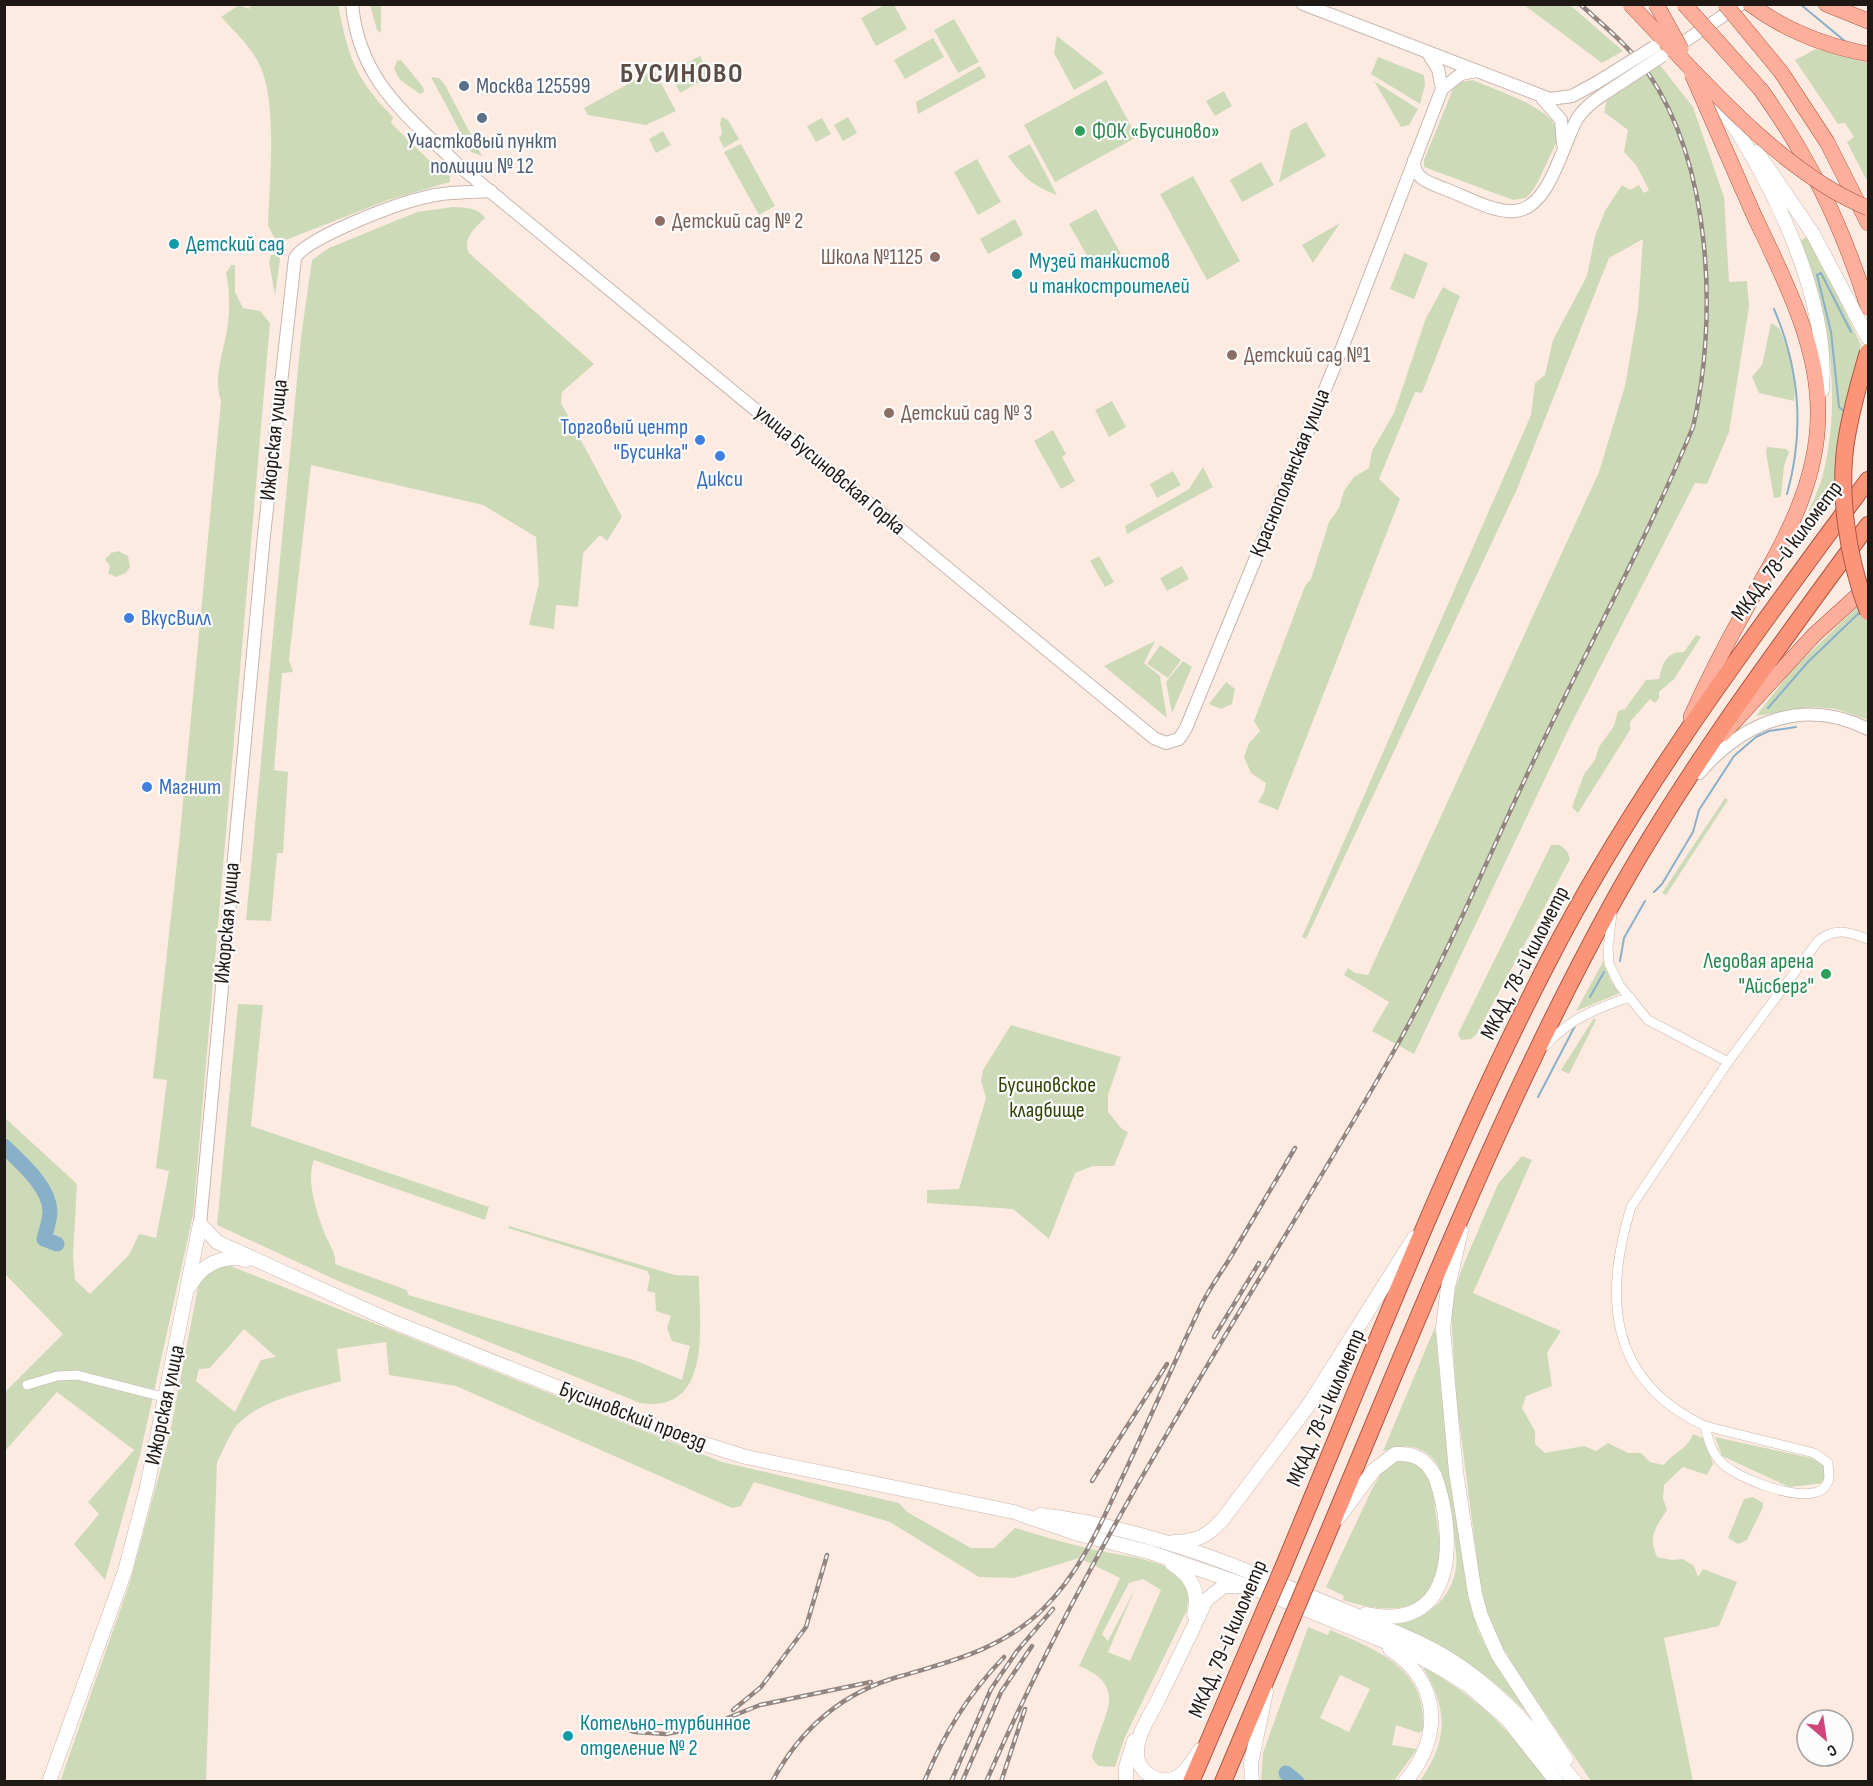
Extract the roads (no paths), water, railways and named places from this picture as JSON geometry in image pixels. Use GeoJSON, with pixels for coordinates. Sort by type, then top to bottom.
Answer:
{"type":"FeatureCollection","features":[{"type":"Feature","properties":{"kind":"highway"},"geometry":{"type":"LineString","coordinates":[[1869,352],[1850,418],[1844,470],[1846,516],[1854,564],[1869,612]]}},
{"type":"Feature","properties":{"kind":"highway","name":"МКАД, 78-й километр"},"geometry":{"type":"LineString","coordinates":[[1305,1514],[1482,1097],[1551,956],[1603,864],[1684,734],[1746,643],[1869,480]]}},
{"type":"Feature","properties":{"kind":"highway"},"geometry":{"type":"LineString","coordinates":[[1223,1782],[1468,1200],[1530,1064],[1614,901],[1702,756],[1869,525]]}},
{"type":"Feature","properties":{"kind":"highway","name":"МКАД, 79-й километр"},"geometry":{"type":"LineString","coordinates":[[1191,1782],[1305,1514]]}},
{"type":"Feature","properties":{"kind":"main road"},"geometry":{"type":"LineString","coordinates":[[1630,4],[1723,100],[1773,145],[1812,177],[1869,208]]}},
{"type":"Feature","properties":{"kind":"main road"},"geometry":{"type":"LineString","coordinates":[[1648,4],[1658,12],[1678,46],[1745,136],[1813,234],[1869,338]]}},
{"type":"Feature","properties":{"kind":"main road"},"geometry":{"type":"LineString","coordinates":[[1684,4],[1761,90],[1805,156],[1828,198],[1852,255],[1869,307]]}},
{"type":"Feature","properties":{"kind":"main road"},"geometry":{"type":"LineString","coordinates":[[1725,4],[1781,72],[1827,142],[1869,223]]}},
{"type":"Feature","properties":{"kind":"main road"},"geometry":{"type":"LineString","coordinates":[[1750,4],[1781,26],[1803,36],[1869,54]]}},
{"type":"Feature","properties":{"kind":"main road"},"geometry":{"type":"LineString","coordinates":[[1826,4],[1869,21]]}},
{"type":"Feature","properties":{"kind":"main road"},"geometry":{"type":"LineString","coordinates":[[1658,12],[1692,72],[1753,213],[1786,282],[1803,330],[1818,413]]}},
{"type":"Feature","properties":{"kind":"main road"},"geometry":{"type":"LineString","coordinates":[[1684,734],[1705,685],[1775,558],[1801,502],[1811,472],[1822,387],[1821,354],[1815,313],[1804,271],[1789,230],[1726,113]]}},
{"type":"Feature","properties":{"kind":"main road"},"geometry":{"type":"LineString","coordinates":[[1702,756],[1814,635],[1869,586]]}},
{"type":"Feature","properties":{"kind":"main road"},"geometry":{"type":"LineString","coordinates":[[1165,1542],[1196,1540],[1208,1534],[1223,1519],[1308,1406],[1440,1195]]}},
{"type":"Feature","properties":{"kind":"main road"},"geometry":{"type":"LineString","coordinates":[[1468,1200],[1448,1287],[1443,1329],[1456,1472],[1470,1570],[1481,1616],[1498,1655],[1577,1782]]}},
{"type":"Feature","properties":{"kind":"main road"},"geometry":{"type":"LineString","coordinates":[[200,1224],[217,1242],[269,1266]]}},
{"type":"Feature","properties":{"kind":"main road","name":"Ижорская улица"},"geometry":{"type":"LineString","coordinates":[[50,1782],[125,1571],[167,1398],[200,1224]]}},
{"type":"Feature","properties":{"kind":"main road"},"geometry":{"type":"LineString","coordinates":[[188,1290],[205,1268],[225,1259],[238,1258],[269,1266]]}},
{"type":"Feature","properties":{"kind":"main road","name":"Бусиновский проезд"},"geometry":{"type":"LineString","coordinates":[[269,1266],[391,1321],[682,1437],[746,1457],[1014,1512]]}},
{"type":"Feature","properties":{"kind":"main road"},"geometry":{"type":"LineString","coordinates":[[1330,1529],[1374,1470],[1395,1454],[1415,1455],[1430,1467],[1435,1476],[1445,1523],[1448,1563],[1436,1592],[1413,1612],[1400,1617],[1383,1618],[1338,1608]]}},
{"type":"Feature","properties":{"kind":"main road"},"geometry":{"type":"LineString","coordinates":[[1014,1512],[1077,1519],[1165,1542],[1253,1573],[1440,1653],[1463,1668],[1516,1711],[1577,1782]]}},
{"type":"Feature","properties":{"kind":"main road"},"geometry":{"type":"LineString","coordinates":[[1014,1512],[1078,1534],[1149,1552],[1251,1587],[1413,1653],[1468,1685],[1507,1719],[1557,1782]]}},
{"type":"Feature","properties":{"kind":"main road"},"geometry":{"type":"LineString","coordinates":[[1126,1782],[1126,1767],[1133,1743],[1193,1619],[1197,1605],[1196,1591],[1184,1572],[1149,1552]]}},
{"type":"Feature","properties":{"kind":"main road"},"geometry":{"type":"LineString","coordinates":[[1211,1734],[1185,1772],[1174,1779],[1163,1780],[1147,1774],[1138,1761],[1139,1741],[1206,1600],[1224,1586],[1251,1587]]}},
{"type":"Feature","properties":{"kind":"main road"},"geometry":{"type":"LineString","coordinates":[[1373,1638],[1410,1664],[1427,1691],[1431,1706],[1429,1739],[1422,1757],[1405,1782]]}},
{"type":"Feature","properties":{"kind":"main road"},"geometry":{"type":"LineString","coordinates":[[1252,1782],[1254,1747],[1272,1667]]}},
{"type":"Feature","properties":{"kind":"street","name":"улица Бусиновская Горка"},"geometry":{"type":"LineString","coordinates":[[352,4],[363,56],[381,88],[458,164],[1154,738],[1172,742]]}},
{"type":"Feature","properties":{"kind":"street"},"geometry":{"type":"LineString","coordinates":[[1303,4],[1538,96],[1562,99],[1600,88],[1658,51],[1678,46],[1741,4]]}},
{"type":"Feature","properties":{"kind":"street"},"geometry":{"type":"LineString","coordinates":[[1658,12],[1661,34],[1658,51]]}},
{"type":"Feature","properties":{"kind":"street"},"geometry":{"type":"LineString","coordinates":[[1428,52],[1438,69],[1442,89],[1461,74],[1476,71]]}},
{"type":"Feature","properties":{"kind":"street"},"geometry":{"type":"LineString","coordinates":[[1414,160],[1415,170],[1426,182],[1500,209],[1514,211],[1536,202],[1543,193],[1584,109],[1600,88]]}},
{"type":"Feature","properties":{"kind":"street","name":"Краснополянская улица"},"geometry":{"type":"LineString","coordinates":[[1172,742],[1179,739],[1186,728],[1400,199],[1442,89]]}},
{"type":"Feature","properties":{"kind":"street"},"geometry":{"type":"LineString","coordinates":[[1538,96],[1551,106],[1561,120],[1563,151]]}},
{"type":"Feature","properties":{"kind":"street"},"geometry":{"type":"LineString","coordinates":[[1400,199],[1409,186],[1426,182]]}},
{"type":"Feature","properties":{"kind":"street","name":"Ижорская улица"},"geometry":{"type":"LineString","coordinates":[[200,1224],[264,535],[294,258],[304,246],[320,238],[408,202],[432,196],[491,191]]}},
{"type":"Feature","properties":{"kind":"street"},"geometry":{"type":"LineString","coordinates":[[1673,803],[1711,760],[1740,735],[1767,721],[1818,715],[1837,718],[1869,729]]}},
{"type":"Feature","properties":{"kind":"street"},"geometry":{"type":"LineString","coordinates":[[1614,901],[1608,957],[1613,976],[1648,1020],[1728,1062]]}},
{"type":"Feature","properties":{"kind":"street"},"geometry":{"type":"LineString","coordinates":[[1705,1426],[1713,1451],[1720,1461],[1730,1470],[1752,1480],[1774,1488],[1806,1494],[1818,1492],[1830,1479],[1828,1463],[1814,1453],[1705,1426],[1675,1409],[1653,1389],[1632,1364],[1620,1334],[1617,1275],[1622,1234],[1631,1207],[1728,1062],[1818,941],[1828,933],[1852,933],[1869,939]]}},
{"type":"Feature","properties":{"kind":"street"},"geometry":{"type":"LineString","coordinates":[[1530,1064],[1569,1023],[1589,1011],[1630,997]]}},
{"type":"Feature","properties":{"kind":"street"},"geometry":{"type":"LineString","coordinates":[[27,1385],[57,1376],[77,1375],[167,1398]]}},
{"type":"Feature","properties":{"kind":"waterway"},"geometry":{"type":"LineString","coordinates":[[1800,4],[1846,42]]}},
{"type":"Feature","properties":{"kind":"waterway"},"geometry":{"type":"LineString","coordinates":[[1845,412],[1839,407],[1831,332],[1817,275],[1821,273],[1851,332]]}},
{"type":"Feature","properties":{"kind":"waterway"},"geometry":{"type":"LineString","coordinates":[[1774,309],[1790,355],[1797,400],[1796,447],[1787,494]]}},
{"type":"Feature","properties":{"kind":"waterway"},"geometry":{"type":"LineString","coordinates":[[1768,708],[1808,662],[1860,612]]}},
{"type":"Feature","properties":{"kind":"waterway"},"geometry":{"type":"LineString","coordinates":[[1654,892],[1662,884],[1693,832],[1699,810],[1734,756],[1756,737],[1769,731],[1796,727]]}},
{"type":"Feature","properties":{"kind":"waterway"},"geometry":{"type":"LineString","coordinates":[[1620,961],[1624,938],[1645,901]]}},
{"type":"Feature","properties":{"kind":"waterway"},"geometry":{"type":"LineString","coordinates":[[1590,997],[1604,972]]}},
{"type":"Feature","properties":{"kind":"waterway"},"geometry":{"type":"LineString","coordinates":[[1538,1097],[1575,1026]]}},
{"type":"Feature","properties":{"kind":"waterway"},"geometry":{"type":"LineString","coordinates":[[4,1146],[26,1167],[45,1193],[50,1211],[44,1239],[57,1244]]}},
{"type":"Feature","properties":{"kind":"waterway"},"geometry":{"type":"LineString","coordinates":[[1286,1773],[1297,1782]]}},
{"type":"Feature","properties":{"kind":"railway"},"geometry":{"type":"LineString","coordinates":[[986,1782],[1030,1688],[1126,1504],[1338,1148],[1410,1022],[1534,760],[1636,553],[1693,427],[1706,340],[1707,292],[1704,245],[1697,198],[1686,152],[1669,111],[1641,63],[1580,4]]}},
{"type":"Feature","properties":{"kind":"railway"},"geometry":{"type":"LineString","coordinates":[[772,1782],[783,1763],[810,1729],[842,1703],[880,1683],[977,1652],[995,1643],[1028,1622],[1056,1595],[1079,1564],[1098,1530],[1205,1298],[1295,1148]]}},
{"type":"Feature","properties":{"kind":"railway"},"geometry":{"type":"LineString","coordinates":[[1214,1337],[1259,1263]]}},
{"type":"Feature","properties":{"kind":"railway"},"geometry":{"type":"LineString","coordinates":[[1092,1481],[1167,1364]]}},
{"type":"Feature","properties":{"kind":"railway"},"geometry":{"type":"LineString","coordinates":[[733,1710],[761,1687],[806,1627],[827,1555]]}},
{"type":"Feature","properties":{"kind":"railway"},"geometry":{"type":"LineString","coordinates":[[951,1782],[991,1689],[1017,1651],[1053,1609]]}},
{"type":"Feature","properties":{"kind":"railway"},"geometry":{"type":"LineString","coordinates":[[962,1782],[1001,1692],[1032,1646]]}},
{"type":"Feature","properties":{"kind":"railway"},"geometry":{"type":"LineString","coordinates":[[924,1782],[958,1715],[1004,1657]]}},
{"type":"Feature","properties":{"kind":"railway"},"geometry":{"type":"LineString","coordinates":[[598,1720],[635,1732],[666,1734],[710,1725],[760,1705],[871,1682]]}},
{"type":"Feature","properties":{"kind":"railway"},"geometry":{"type":"LineString","coordinates":[[1001,1782],[1025,1709]]}},
{"type":"Feature","properties":{"kind":"place","name":"Москва 125599"},"geometry":{"type":"Point","coordinates":[464,86]}},
{"type":"Feature","properties":{"kind":"place","name":"Участковый пункт полиции № 12"},"geometry":{"type":"Point","coordinates":[482,118]}},
{"type":"Feature","properties":{"kind":"place","name":"ФОК «Бусиново»"},"geometry":{"type":"Point","coordinates":[1080,131]}},
{"type":"Feature","properties":{"kind":"place","name":"Детский сад № 2"},"geometry":{"type":"Point","coordinates":[660,221]}},
{"type":"Feature","properties":{"kind":"place","name":"Детский сад"},"geometry":{"type":"Point","coordinates":[174,244]}},
{"type":"Feature","properties":{"kind":"place","name":"Школа №1125"},"geometry":{"type":"Point","coordinates":[935,257]}},
{"type":"Feature","properties":{"kind":"place","name":"Музей танкистов и танкостроителей"},"geometry":{"type":"Point","coordinates":[1017,274]}},
{"type":"Feature","properties":{"kind":"place","name":"Детский сад №1"},"geometry":{"type":"Point","coordinates":[1232,355]}},
{"type":"Feature","properties":{"kind":"place","name":"Детский сад № 3"},"geometry":{"type":"Point","coordinates":[889,413]}},
{"type":"Feature","properties":{"kind":"place","name":"Торговый центр \"Бусинка\""},"geometry":{"type":"Point","coordinates":[700,440]}},
{"type":"Feature","properties":{"kind":"place","name":"Дикси"},"geometry":{"type":"Point","coordinates":[720,456]}},
{"type":"Feature","properties":{"kind":"place","name":"ВкусВилл"},"geometry":{"type":"Point","coordinates":[129,618]}},
{"type":"Feature","properties":{"kind":"place","name":"Магнит"},"geometry":{"type":"Point","coordinates":[147,787]}},
{"type":"Feature","properties":{"kind":"place","name":"Ледовая арена \"Айсберг\""},"geometry":{"type":"Point","coordinates":[1826,974]}},
{"type":"Feature","properties":{"kind":"place","name":"Котельно-турбинное отделение № 2"},"geometry":{"type":"Point","coordinates":[568,1736]}},
{"type":"Feature","properties":{"kind":"district","name":"БУСИНОВО"},"geometry":{"type":"Point","coordinates":[682,73]}},
{"type":"Feature","properties":{"kind":"park label","name":"Бусиновское кладбище"},"geometry":{"type":"Point","coordinates":[1047,1098]}}]}
